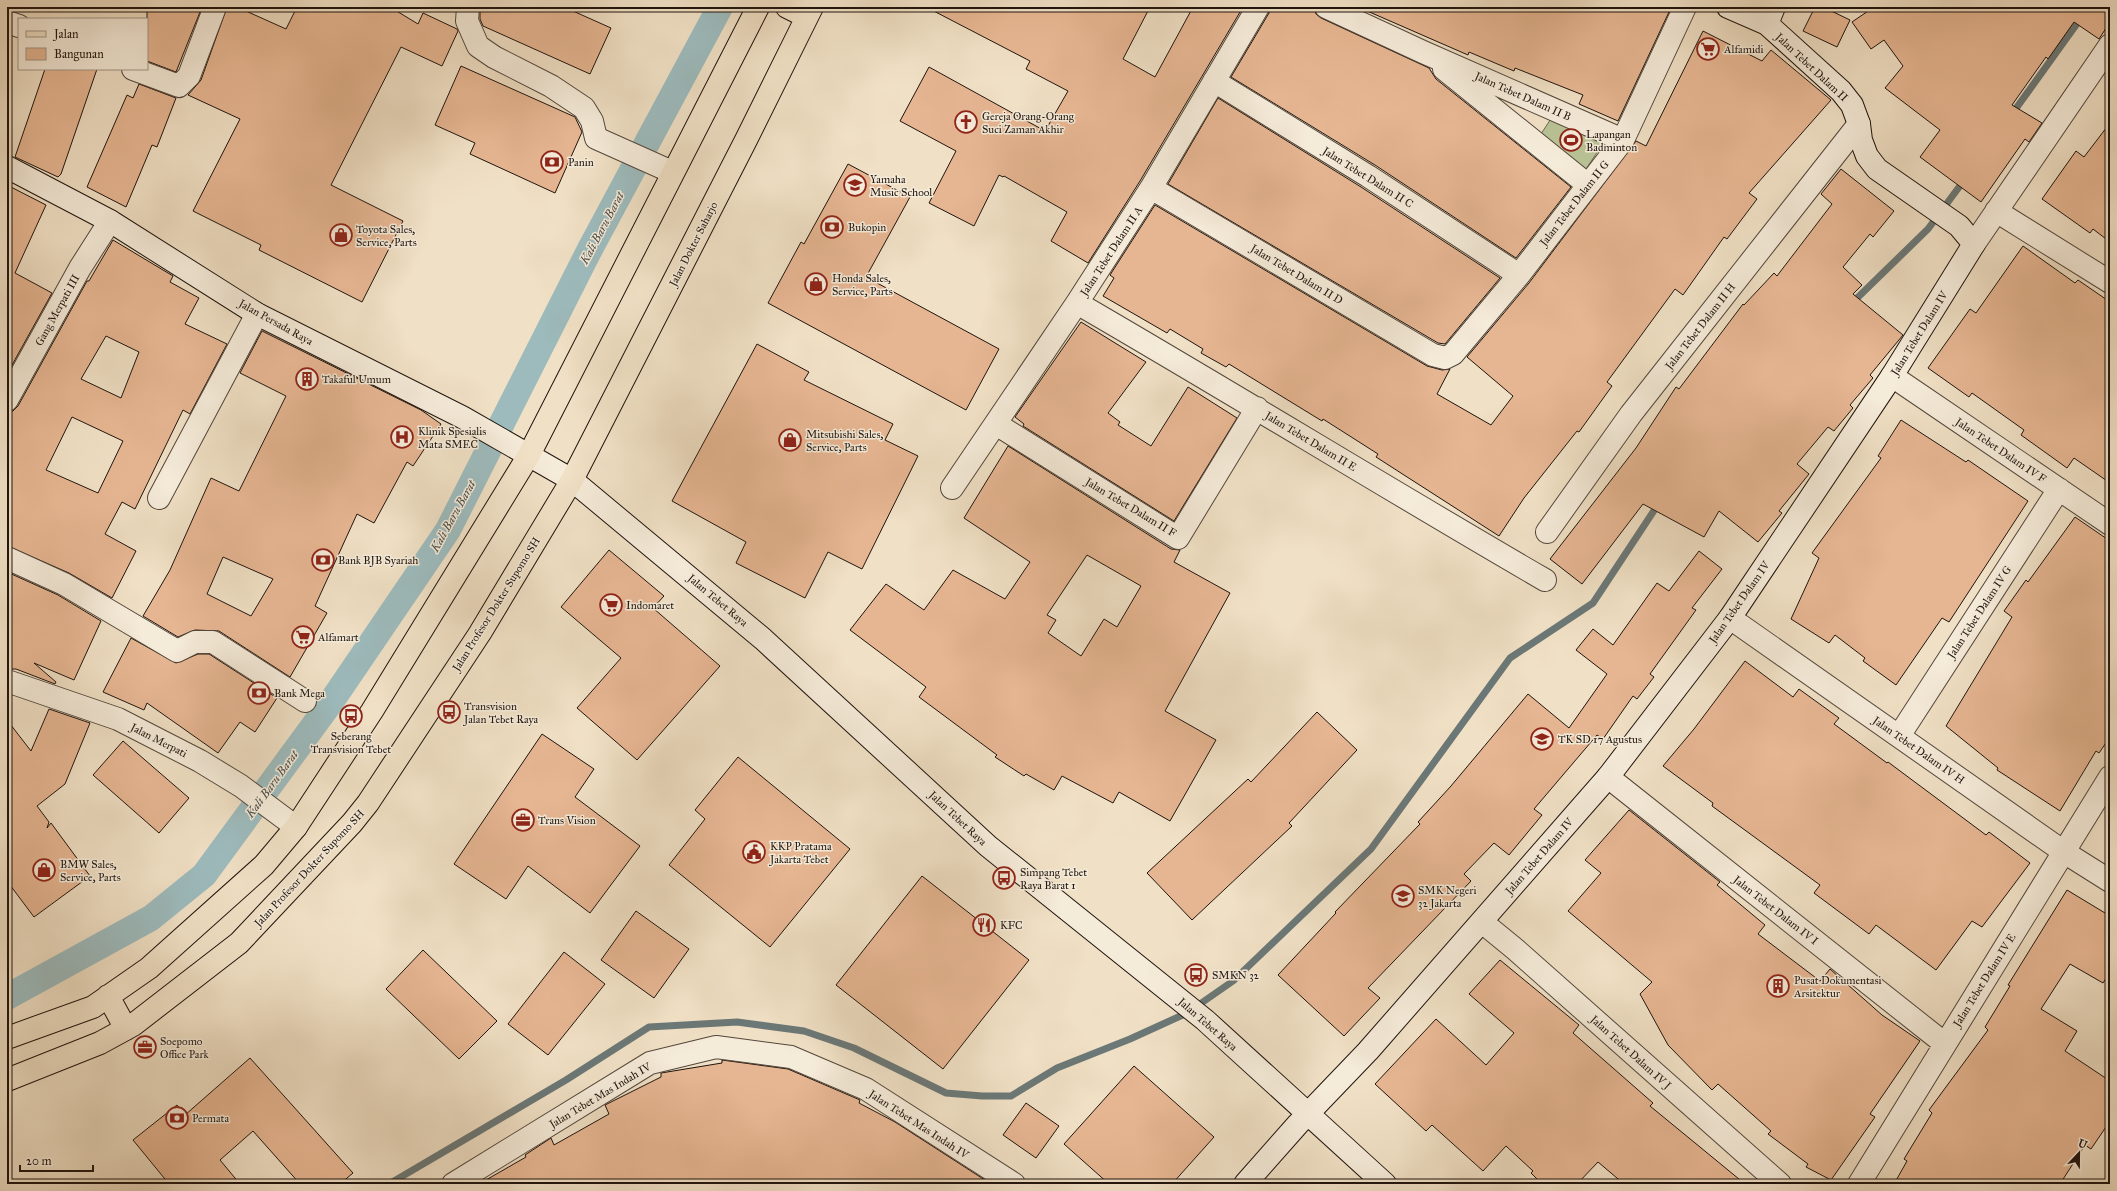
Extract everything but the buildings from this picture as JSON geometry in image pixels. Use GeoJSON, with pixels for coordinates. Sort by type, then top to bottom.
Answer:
{"type":"FeatureCollection","features":[{"type":"Feature","properties":{"kind":"main road"},"geometry":{"type":"LineString","coordinates":[[7,1038],[93,1007],[149,968],[204,921],[264,865],[296,827],[372,711],[522,451],[672,172],[758,7]]}},
{"type":"Feature","properties":{"kind":"main road"},"geometry":{"type":"LineString","coordinates":[[787,7],[809,12]]}},
{"type":"Feature","properties":{"kind":"main road","name":"Jalan Dokter Saharjo"},"geometry":{"type":"LineString","coordinates":[[572,480],[746,140],[809,12]]}},
{"type":"Feature","properties":{"kind":"main road","name":"Jalan Profesor Dokter Supomo SH"},"geometry":{"type":"LineString","coordinates":[[7,1080],[100,1043],[126,1029],[238,943],[352,824],[368,803],[480,633],[572,480]]}},
{"type":"Feature","properties":{"kind":"main road"},"geometry":{"type":"LineString","coordinates":[[108,996],[126,1029]]}},
{"type":"Feature","properties":{"kind":"street"},"geometry":{"type":"LineString","coordinates":[[136,70],[179,86],[189,76],[216,7]]}},
{"type":"Feature","properties":{"kind":"street"},"geometry":{"type":"LineString","coordinates":[[468,7],[467,21],[478,46],[494,57],[551,86],[584,108],[592,121],[596,138],[672,172]]}},
{"type":"Feature","properties":{"kind":"street","name":"Jalan Tebet Dalam II A"},"geometry":{"type":"LineString","coordinates":[[952,488],[1077,303],[1151,188],[1258,7]]}},
{"type":"Feature","properties":{"kind":"street","name":"Jalan Tebet Dalam II B"},"geometry":{"type":"LineString","coordinates":[[1326,7],[1422,52],[1623,140]]}},
{"type":"Feature","properties":{"kind":"street","name":"Jalan Tebet Dalam II G"},"geometry":{"type":"LineString","coordinates":[[1445,358],[1453,354],[1519,275],[1623,140],[1685,7]]}},
{"type":"Feature","properties":{"kind":"street","name":"Jalan Tebet Dalam II"},"geometry":{"type":"LineString","coordinates":[[1728,7],[1770,16],[1841,91],[1852,105],[1859,124],[1861,140],[1867,156],[1877,169],[1890,180],[1911,192],[1959,226],[1974,244]]}},
{"type":"Feature","properties":{"kind":"street"},"geometry":{"type":"LineString","coordinates":[[7,22],[18,26]]}},
{"type":"Feature","properties":{"kind":"street","name":"Jalan Tebet Dalam IV"},"geometry":{"type":"LineString","coordinates":[[1245,1184],[1308,1113],[1368,1051],[1608,777],[1730,618],[1892,376],[1974,244],[2110,45]]}},
{"type":"Feature","properties":{"kind":"street","name":"Jalan Tebet Dalam II B"},"geometry":{"type":"LineString","coordinates":[[1422,52],[1588,185]]}},
{"type":"Feature","properties":{"kind":"street","name":"Jalan Tebet Dalam II C"},"geometry":{"type":"LineString","coordinates":[[1214,81],[1375,180],[1519,275]]}},
{"type":"Feature","properties":{"kind":"street","name":"Jalan Tebet Dalam II H"},"geometry":{"type":"LineString","coordinates":[[1547,532],[1631,414],[1859,124]]}},
{"type":"Feature","properties":{"kind":"street","name":"Jalan Persada Raya"},"geometry":{"type":"LineString","coordinates":[[7,167],[110,221],[258,314],[462,417],[522,451]]}},
{"type":"Feature","properties":{"kind":"street","name":"Jalan Tebet Dalam II D"},"geometry":{"type":"LineString","coordinates":[[1151,188],[1433,355],[1445,358]]}},
{"type":"Feature","properties":{"kind":"street"},"geometry":{"type":"LineString","coordinates":[[1996,211],[2110,282]]}},
{"type":"Feature","properties":{"kind":"street","name":"Gang Merpati III"},"geometry":{"type":"LineString","coordinates":[[7,400],[80,268],[110,221]]}},
{"type":"Feature","properties":{"kind":"street","name":"Jalan Tebet Dalam II E"},"geometry":{"type":"LineString","coordinates":[[1077,303],[1257,408],[1424,510],[1545,580]]}},
{"type":"Feature","properties":{"kind":"street"},"geometry":{"type":"LineString","coordinates":[[159,498],[258,314]]}},
{"type":"Feature","properties":{"kind":"street","name":"Jalan Tebet Dalam IV F"},"geometry":{"type":"LineString","coordinates":[[1892,376],[2110,524]]}},
{"type":"Feature","properties":{"kind":"street","name":"Jalan Tebet Dalam II F"},"geometry":{"type":"LineString","coordinates":[[996,424],[1178,538],[1257,408]]}},
{"type":"Feature","properties":{"kind":"street","name":"Jalan Tebet Raya"},"geometry":{"type":"LineString","coordinates":[[522,451],[572,480],[768,644],[988,846],[1205,1020],[1385,1184]]}},
{"type":"Feature","properties":{"kind":"street","name":"Jalan Tebet Dalam IV G"},"geometry":{"type":"LineString","coordinates":[[1898,736],[2059,489]]}},
{"type":"Feature","properties":{"kind":"street"},"geometry":{"type":"LineString","coordinates":[[7,558],[64,584],[177,651],[195,642],[213,642],[305,701]]}},
{"type":"Feature","properties":{"kind":"street","name":"Jalan Tebet Dalam IV H"},"geometry":{"type":"LineString","coordinates":[[1730,618],[2064,852],[2110,881]]}},
{"type":"Feature","properties":{"kind":"street","name":"Jalan Merpati"},"geometry":{"type":"LineString","coordinates":[[7,681],[118,719],[200,761],[241,786],[272,811],[296,827]]}},
{"type":"Feature","properties":{"kind":"street","name":"Jalan Tebet Dalam IV I"},"geometry":{"type":"LineString","coordinates":[[1608,777],[1945,1044]]}},
{"type":"Feature","properties":{"kind":"street","name":"Jalan Tebet Dalam IV E"},"geometry":{"type":"LineString","coordinates":[[1860,1184],[2110,777]]}},
{"type":"Feature","properties":{"kind":"street","name":"Jalan Tebet Dalam IV J"},"geometry":{"type":"LineString","coordinates":[[1482,922],[1515,949],[1780,1184]]}},
{"type":"Feature","properties":{"kind":"street","name":"Jalan Tebet Mas Indah IV"},"geometry":{"type":"LineString","coordinates":[[453,1184],[650,1063],[716,1047],[791,1057],[866,1089],[1014,1184]]}},
{"type":"Feature","properties":{"kind":"green space","name":"Lapangan Badminton"},"geometry":{"type":"Polygon","coordinates":[[[1556,111],[1604,142],[1586,169],[1539,137],[1556,111]]]}},
{"type":"Feature","properties":{"kind":"waterway","name":"Kali Baru Barat"},"geometry":{"type":"LineString","coordinates":[[7,997],[151,918],[204,875],[331,702],[448,530],[589,251],[720,7]]}},
{"type":"Feature","properties":{"kind":"waterway"},"geometry":{"type":"LineString","coordinates":[[2012,114],[2089,7]]}},
{"type":"Feature","properties":{"kind":"waterway"},"geometry":{"type":"LineString","coordinates":[[1851,304],[1928,229],[1965,179]]}},
{"type":"Feature","properties":{"kind":"waterway"},"geometry":{"type":"LineString","coordinates":[[389,1184],[566,1080],[649,1027],[737,1022],[804,1031],[854,1048],[946,1093],[982,1096],[1011,1096],[1057,1068],[1130,1039],[1187,1013],[1233,981],[1371,849],[1510,658],[1593,603],[1659,503]]}},
{"type":"Feature","properties":{"kind":"place","name":"Alfamidi"},"geometry":{"type":"Point","coordinates":[1708,49]}},
{"type":"Feature","properties":{"kind":"place","name":"Gereja Orang-Orang Suci Zaman Akhir"},"geometry":{"type":"Point","coordinates":[966,122]}},
{"type":"Feature","properties":{"kind":"place","name":"Lapangan Badminton"},"geometry":{"type":"Point","coordinates":[1571,140]}},
{"type":"Feature","properties":{"kind":"place","name":"Panin"},"geometry":{"type":"Point","coordinates":[552,162]}},
{"type":"Feature","properties":{"kind":"place","name":"Yamaha Music School"},"geometry":{"type":"Point","coordinates":[855,185]}},
{"type":"Feature","properties":{"kind":"place","name":"Bukopin"},"geometry":{"type":"Point","coordinates":[832,227]}},
{"type":"Feature","properties":{"kind":"place","name":"Toyota Sales, Service, Parts"},"geometry":{"type":"Point","coordinates":[341,235]}},
{"type":"Feature","properties":{"kind":"place","name":"Honda Sales, Service, Parts"},"geometry":{"type":"Point","coordinates":[816,284]}},
{"type":"Feature","properties":{"kind":"place","name":"Takaful Umum"},"geometry":{"type":"Point","coordinates":[307,379]}},
{"type":"Feature","properties":{"kind":"place","name":"Klinik Spesialis Mata SMEC"},"geometry":{"type":"Point","coordinates":[402,437]}},
{"type":"Feature","properties":{"kind":"place","name":"Mitsubishi Sales, Service, Parts"},"geometry":{"type":"Point","coordinates":[790,440]}},
{"type":"Feature","properties":{"kind":"place","name":"Bank BJB Syariah"},"geometry":{"type":"Point","coordinates":[323,560]}},
{"type":"Feature","properties":{"kind":"place","name":"Indomaret"},"geometry":{"type":"Point","coordinates":[611,605]}},
{"type":"Feature","properties":{"kind":"place","name":"Alfamart"},"geometry":{"type":"Point","coordinates":[303,637]}},
{"type":"Feature","properties":{"kind":"place","name":"Bank Mega"},"geometry":{"type":"Point","coordinates":[259,693]}},
{"type":"Feature","properties":{"kind":"place","name":"Transvision Jalan Tebet Raya"},"geometry":{"type":"Point","coordinates":[449,712]}},
{"type":"Feature","properties":{"kind":"place","name":"Seberang Transvision Tebet"},"geometry":{"type":"Point","coordinates":[351,716]}},
{"type":"Feature","properties":{"kind":"place","name":"TK SD 17 Agustus"},"geometry":{"type":"Point","coordinates":[1542,739]}},
{"type":"Feature","properties":{"kind":"place","name":"Trans Vision"},"geometry":{"type":"Point","coordinates":[523,820]}},
{"type":"Feature","properties":{"kind":"place","name":"KKP Pratama Jakarta Tebet"},"geometry":{"type":"Point","coordinates":[754,852]}},
{"type":"Feature","properties":{"kind":"place","name":"BMW Sales, Service, Parts"},"geometry":{"type":"Point","coordinates":[44,870]}},
{"type":"Feature","properties":{"kind":"place","name":"Simpang Tebet Raya Barat 1"},"geometry":{"type":"Point","coordinates":[1004,878]}},
{"type":"Feature","properties":{"kind":"place","name":"SMK Negeri 32 Jakarta"},"geometry":{"type":"Point","coordinates":[1403,896]}},
{"type":"Feature","properties":{"kind":"place","name":"KFC"},"geometry":{"type":"Point","coordinates":[984,925]}},
{"type":"Feature","properties":{"kind":"place","name":"SMKN 32"},"geometry":{"type":"Point","coordinates":[1196,975]}},
{"type":"Feature","properties":{"kind":"place","name":"Pusat Dokumentasi Arsitektur"},"geometry":{"type":"Point","coordinates":[1778,986]}},
{"type":"Feature","properties":{"kind":"place","name":"Soepomo Office Park"},"geometry":{"type":"Point","coordinates":[145,1047]}},
{"type":"Feature","properties":{"kind":"place","name":"Permata"},"geometry":{"type":"Point","coordinates":[177,1118]}}]}
